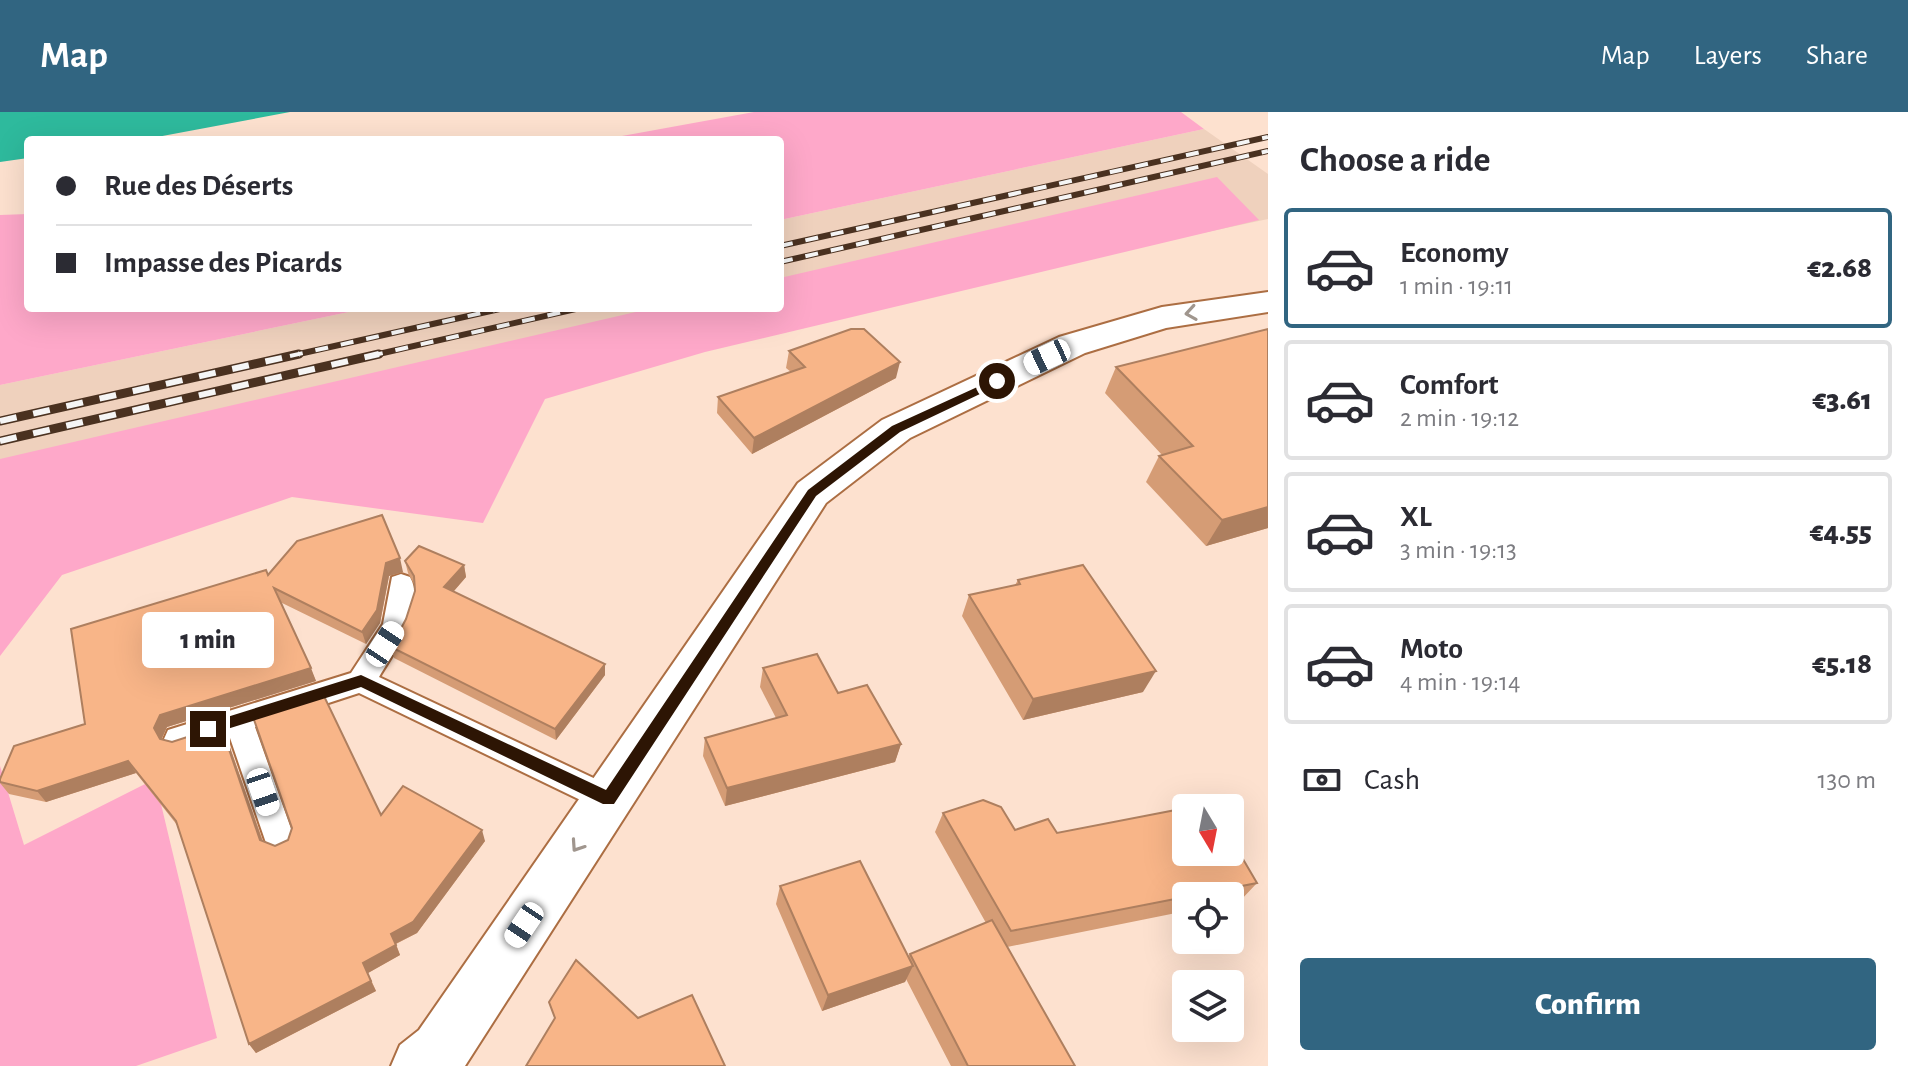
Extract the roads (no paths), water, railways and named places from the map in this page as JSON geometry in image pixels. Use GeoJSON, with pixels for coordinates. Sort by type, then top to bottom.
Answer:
{"type":"FeatureCollection","features":[{"type":"Feature","properties":{"kind":"street"},"geometry":{"type":"LineString","coordinates":[[421,1066],[440,1051],[812,493],[884,438],[1072,345],[1162,318],[1268,302]]}},
{"type":"Feature","properties":{"kind":"lane"},"geometry":{"type":"LineString","coordinates":[[178,739],[361,681],[396,626],[401,584]]}},
{"type":"Feature","properties":{"kind":"lane"},"geometry":{"type":"LineString","coordinates":[[361,681],[608,799]]}},
{"type":"Feature","properties":{"kind":"lane"},"geometry":{"type":"LineString","coordinates":[[238,719],[280,840]]}},
{"type":"Feature","properties":{"kind":"water"},"geometry":{"type":"Polygon","coordinates":[[[0,112],[290,112],[162,136],[24,136],[24,159],[0,162],[0,112]]]}},
{"type":"Feature","properties":{"kind":"railway"},"geometry":{"type":"LineString","coordinates":[[784,245],[1268,137]]}},
{"type":"Feature","properties":{"kind":"railway"},"geometry":{"type":"LineString","coordinates":[[784,261],[1268,151]]}},
{"type":"Feature","properties":{"kind":"railway"},"geometry":{"type":"LineString","coordinates":[[290,356],[486,312]]}},
{"type":"Feature","properties":{"kind":"railway"},"geometry":{"type":"LineString","coordinates":[[370,356],[562,312]]}},
{"type":"Feature","properties":{"kind":"railway"},"geometry":{"type":"LineString","coordinates":[[0,421],[299,354]]}},
{"type":"Feature","properties":{"kind":"railway"},"geometry":{"type":"LineString","coordinates":[[0,441],[379,354]]}}]}
